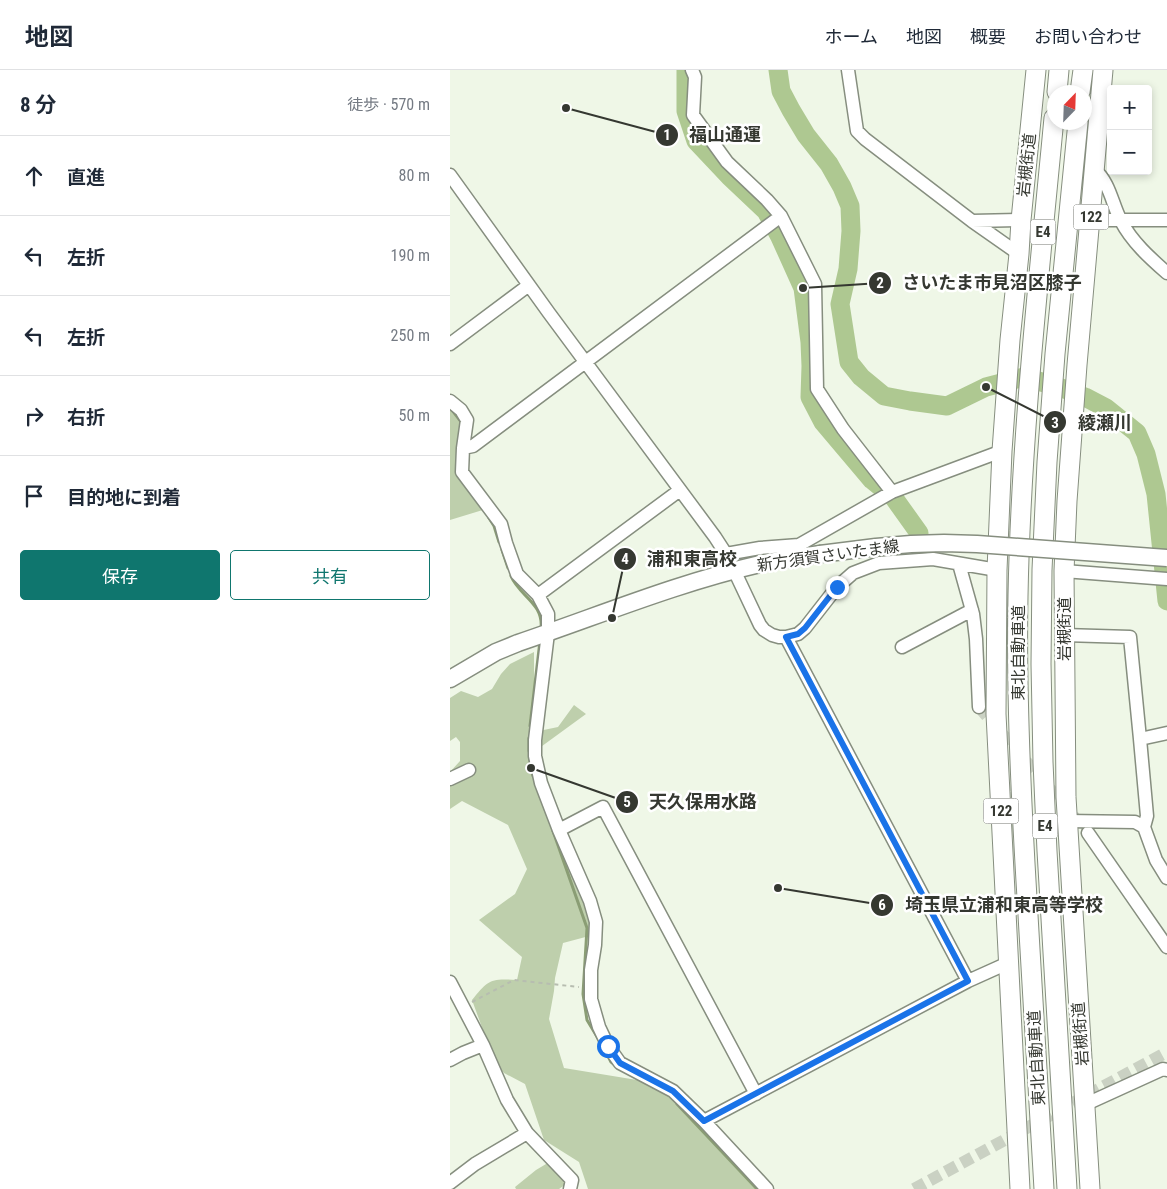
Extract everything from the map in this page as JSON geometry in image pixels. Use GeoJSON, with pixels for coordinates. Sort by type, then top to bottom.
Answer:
{"type":"FeatureCollection","features":[{"type":"Feature","properties":{"kind":"highway","name":"岩槻街道"},"geometry":{"type":"LineString","coordinates":[[1020,1189],[996,714],[997,570],[1002,442],[1036,70]]}},
{"type":"Feature","properties":{"kind":"highway"},"geometry":{"type":"LineString","coordinates":[[1058,85],[1059,70]]}},
{"type":"Feature","properties":{"kind":"highway"},"geometry":{"type":"LineString","coordinates":[[1081,85],[1083,70]]}},
{"type":"Feature","properties":{"kind":"highway","name":"岩槻街道"},"geometry":{"type":"LineString","coordinates":[[1090,1189],[1067,821],[1064,571],[1077,365],[1103,70]]}},
{"type":"Feature","properties":{"kind":"highway","name":"東北自動車道"},"geometry":{"type":"LineString","coordinates":[[1044,1189],[1021,791],[1018,588],[1024,448],[1053,130]]}},
{"type":"Feature","properties":{"kind":"highway","name":"東北自動車道"},"geometry":{"type":"LineString","coordinates":[[1067,1189],[1046,851],[1041,664],[1042,570],[1047,462],[1055,354],[1077,130]]}},
{"type":"Feature","properties":{"kind":"main road","name":"新方須賀さいたま線"},"geometry":{"type":"LineString","coordinates":[[450,679],[496,652],[672,588],[762,563],[876,547],[944,543],[1167,558]]}},
{"type":"Feature","properties":{"kind":"street"},"geometry":{"type":"LineString","coordinates":[[692,70],[694,78],[693,115],[727,162],[767,200],[775,220],[815,284],[818,389],[843,429],[892,492]]}},
{"type":"Feature","properties":{"kind":"street"},"geometry":{"type":"LineString","coordinates":[[848,70],[857,130],[865,139],[972,221],[1019,254]]}},
{"type":"Feature","properties":{"kind":"street"},"geometry":{"type":"LineString","coordinates":[[1095,170],[1106,183],[1125,229],[1139,247],[1167,273]]}},
{"type":"Feature","properties":{"kind":"street"},"geometry":{"type":"LineString","coordinates":[[450,175],[726,554],[764,630],[779,637],[798,634],[805,628],[837,587],[853,574],[879,563],[932,559],[997,570]]}},
{"type":"Feature","properties":{"kind":"street"},"geometry":{"type":"LineString","coordinates":[[462,448],[473,446],[775,220]]}},
{"type":"Feature","properties":{"kind":"street"},"geometry":{"type":"LineString","coordinates":[[972,221],[1021,220]]}},
{"type":"Feature","properties":{"kind":"street"},"geometry":{"type":"LineString","coordinates":[[1090,220],[1167,220]]}},
{"type":"Feature","properties":{"kind":"street"},"geometry":{"type":"LineString","coordinates":[[450,344],[529,285]]}},
{"type":"Feature","properties":{"kind":"street"},"geometry":{"type":"LineString","coordinates":[[450,401],[461,410],[467,420],[462,448],[462,472],[501,524],[517,574],[538,596],[548,614],[548,633],[534,756],[559,830],[590,901],[596,922],[596,945],[590,970],[591,999],[599,1027],[608,1046],[620,1063],[673,1091],[704,1121],[766,1189]]}},
{"type":"Feature","properties":{"kind":"street"},"geometry":{"type":"LineString","coordinates":[[726,554],[760,548],[799,545],[892,492],[1002,442]]}},
{"type":"Feature","properties":{"kind":"street"},"geometry":{"type":"LineString","coordinates":[[538,596],[680,490]]}},
{"type":"Feature","properties":{"kind":"street"},"geometry":{"type":"LineString","coordinates":[[960,564],[972,610],[976,639],[979,707]]}},
{"type":"Feature","properties":{"kind":"street"},"geometry":{"type":"LineString","coordinates":[[1064,571],[1167,579]]}},
{"type":"Feature","properties":{"kind":"street"},"geometry":{"type":"LineString","coordinates":[[902,647],[972,610]]}},
{"type":"Feature","properties":{"kind":"street"},"geometry":{"type":"LineString","coordinates":[[1064,635],[1130,638],[1147,816],[1144,827],[1156,860],[1167,878]]}},
{"type":"Feature","properties":{"kind":"street"},"geometry":{"type":"LineString","coordinates":[[786,637],[968,981]]}},
{"type":"Feature","properties":{"kind":"street"},"geometry":{"type":"LineString","coordinates":[[1140,739],[1167,734]]}},
{"type":"Feature","properties":{"kind":"street"},"geometry":{"type":"LineString","coordinates":[[450,779],[468,770]]}},
{"type":"Feature","properties":{"kind":"street"},"geometry":{"type":"LineString","coordinates":[[559,830],[603,807],[756,1094]]}},
{"type":"Feature","properties":{"kind":"street"},"geometry":{"type":"LineString","coordinates":[[1067,821],[1135,822],[1144,827]]}},
{"type":"Feature","properties":{"kind":"street"},"geometry":{"type":"LineString","coordinates":[[1088,833],[1167,947]]}},
{"type":"Feature","properties":{"kind":"street"},"geometry":{"type":"LineString","coordinates":[[704,1121],[968,981],[1008,963]]}},
{"type":"Feature","properties":{"kind":"street"},"geometry":{"type":"LineString","coordinates":[[450,982],[483,1045],[507,1100],[527,1132],[572,1180],[570,1189]]}},
{"type":"Feature","properties":{"kind":"street"},"geometry":{"type":"LineString","coordinates":[[450,1060],[483,1045]]}},
{"type":"Feature","properties":{"kind":"street"},"geometry":{"type":"LineString","coordinates":[[1084,1105],[1163,1068],[1167,1070]]}},
{"type":"Feature","properties":{"kind":"street"},"geometry":{"type":"LineString","coordinates":[[450,1184],[475,1164],[527,1132]]}},
{"type":"Feature","properties":{"kind":"path"},"geometry":{"type":"LineString","coordinates":[[463,1006],[514,980],[578,987]]}},
{"type":"Feature","properties":{"kind":"green space"},"geometry":{"type":"Polygon","coordinates":[[[450,406],[463,418],[459,472],[486,509],[450,520],[450,406]]]}},
{"type":"Feature","properties":{"kind":"green space"},"geometry":{"type":"Polygon","coordinates":[[[534,652],[534,732],[558,727],[574,705],[586,714],[538,749],[532,757],[601,920],[593,935],[563,943],[555,978],[549,1019],[564,1068],[637,1080],[669,1082],[703,1114],[771,1189],[588,1189],[579,1162],[544,1140],[525,1084],[504,1073],[495,1063],[472,1000],[490,982],[501,979],[517,980],[522,957],[479,920],[515,894],[527,869],[508,825],[462,801],[450,809],[450,772],[460,761],[460,742],[456,737],[450,741],[450,698],[461,691],[478,697],[492,689],[510,664],[534,652]]]}},
{"type":"Feature","properties":{"kind":"green space"},"geometry":{"type":"Polygon","coordinates":[[[551,1161],[569,1182],[559,1189],[516,1189],[515,1187],[536,1170],[551,1161]]]}},
{"type":"Feature","properties":{"kind":"waterway"},"geometry":{"type":"LineString","coordinates":[[686,70],[686,111],[696,141],[766,211],[803,288],[810,342],[810,397],[823,422],[872,480],[894,498],[919,533]]}},
{"type":"Feature","properties":{"kind":"waterway"},"geometry":{"type":"LineString","coordinates":[[778,70],[781,91],[791,110],[806,135],[829,164],[850,206],[851,231],[848,269],[840,304],[849,362],[861,377],[884,396],[910,401],[947,406],[986,387],[1024,377],[1059,387],[1106,408],[1137,433],[1146,454],[1156,494],[1167,601]]}},
{"type":"Feature","properties":{"kind":"waterway"},"geometry":{"type":"LineString","coordinates":[[452,410],[462,423]]}},
{"type":"Feature","properties":{"kind":"waterway"},"geometry":{"type":"LineString","coordinates":[[489,518],[494,526],[499,542]]}},
{"type":"Feature","properties":{"kind":"waterway"},"geometry":{"type":"LineString","coordinates":[[502,550],[508,568]]}},
{"type":"Feature","properties":{"kind":"waterway"},"geometry":{"type":"LineString","coordinates":[[511,576],[539,613],[541,629]]}},
{"type":"Feature","properties":{"kind":"waterway"},"geometry":{"type":"LineString","coordinates":[[530,726],[540,641]]}},
{"type":"Feature","properties":{"kind":"waterway"},"geometry":{"type":"LineString","coordinates":[[529,738],[529,751]]}},
{"type":"Feature","properties":{"kind":"waterway"},"geometry":{"type":"LineString","coordinates":[[530,760],[533,776]]}},
{"type":"Feature","properties":{"kind":"waterway"},"geometry":{"type":"LineString","coordinates":[[553,831],[587,928],[583,994],[587,1020],[599,1040]]}},
{"type":"Feature","properties":{"kind":"waterway"},"geometry":{"type":"LineString","coordinates":[[607,1054],[615,1065]]}},
{"type":"Feature","properties":{"kind":"waterway"},"geometry":{"type":"LineString","coordinates":[[677,1104],[757,1189]]}},
{"type":"Feature","properties":{"kind":"tunnel"},"geometry":{"type":"LineString","coordinates":[[979,707],[1088,833]]}},
{"type":"Feature","properties":{"kind":"tunnel"},"geometry":{"type":"LineString","coordinates":[[914,1189],[1167,1052]]}},
{"type":"Feature","properties":{"kind":"place","name":"福山通運"},"geometry":{"type":"Point","coordinates":[566,108]}},
{"type":"Feature","properties":{"kind":"place","name":"さいたま市見沼区膝子"},"geometry":{"type":"Point","coordinates":[803,288]}},
{"type":"Feature","properties":{"kind":"place","name":"綾瀬川"},"geometry":{"type":"Point","coordinates":[986,387]}},
{"type":"Feature","properties":{"kind":"place","name":"浦和東高校"},"geometry":{"type":"Point","coordinates":[612,618]}},
{"type":"Feature","properties":{"kind":"place","name":"天久保用水路"},"geometry":{"type":"Point","coordinates":[531,768]}},
{"type":"Feature","properties":{"kind":"place","name":"埼玉県立浦和東高等学校"},"geometry":{"type":"Point","coordinates":[778,888]}},
{"type":"Feature","properties":{"kind":"route"},"geometry":{"type":"LineString","coordinates":[[608,1046],[620,1063],[673,1091],[704,1121],[968,981],[786,637],[798,634],[805,628],[837,587]]}}]}
